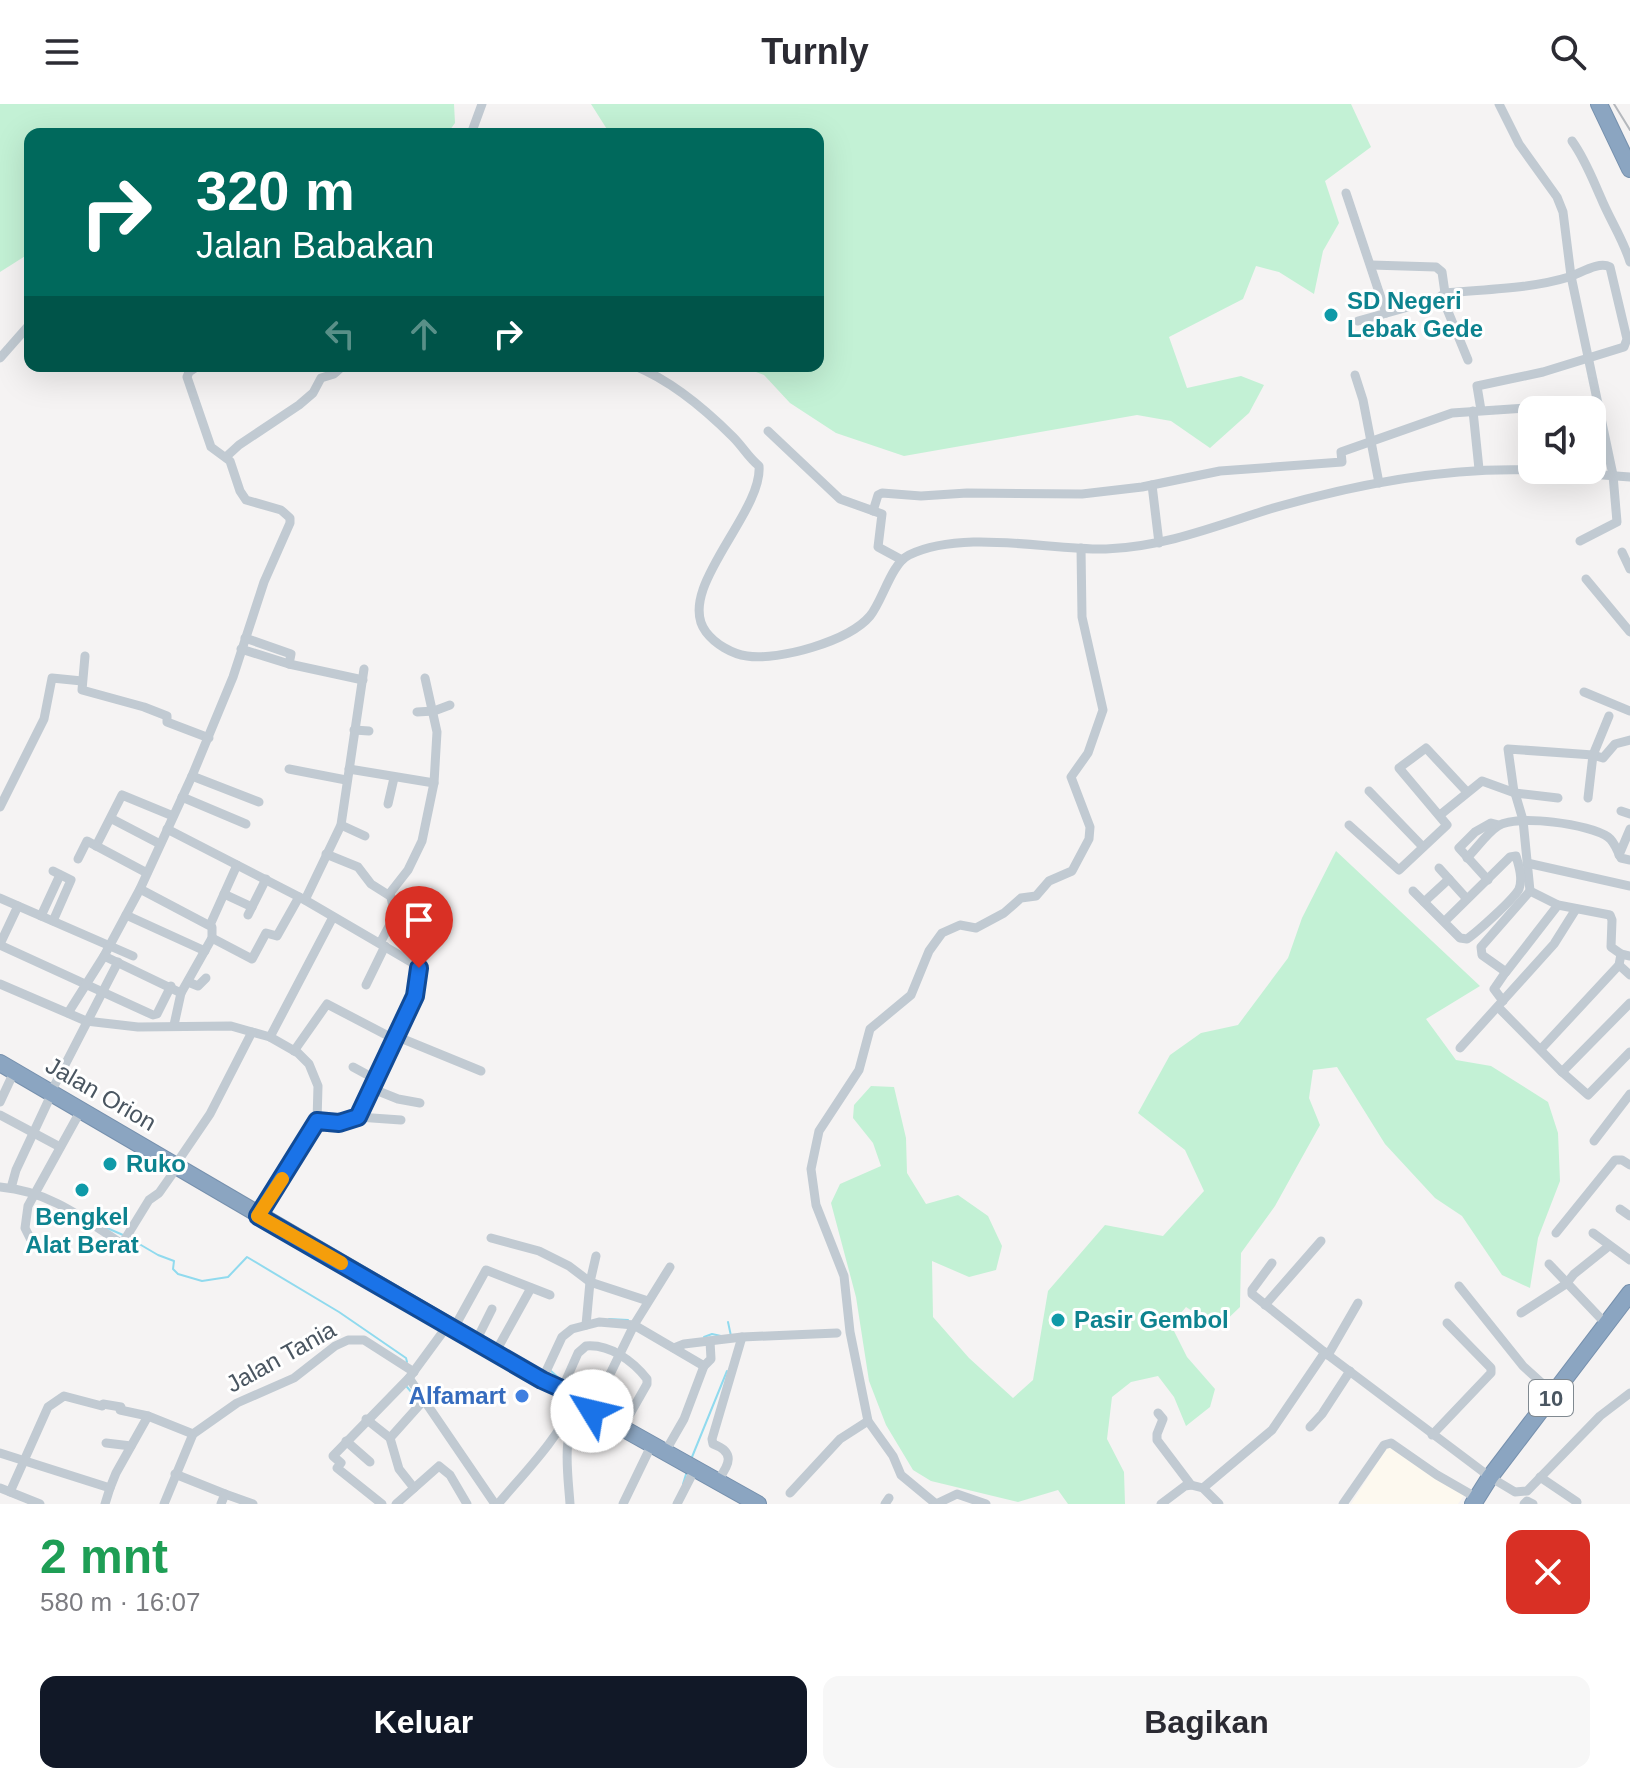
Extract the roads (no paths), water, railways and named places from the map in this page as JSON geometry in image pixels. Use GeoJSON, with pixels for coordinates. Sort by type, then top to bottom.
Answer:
{"type":"FeatureCollection","features":[{"type":"Feature","properties":{"kind":"highway"},"geometry":{"type":"LineString","coordinates":[[1599,104],[1630,169]]}},
{"type":"Feature","properties":{"kind":"highway","name":"Jalan Orion"},"geometry":{"type":"LineString","coordinates":[[7,1068],[177,1165],[258,1216],[562,1389],[582,1405],[718,1480],[739,1499],[758,1504]]}},
{"type":"Feature","properties":{"kind":"highway","name":"10"},"geometry":{"type":"LineString","coordinates":[[1475,1501],[1630,1293]]}},
{"type":"Feature","properties":{"kind":"street"},"geometry":{"type":"LineString","coordinates":[[473,128],[482,104]]}},
{"type":"Feature","properties":{"kind":"street"},"geometry":{"type":"LineString","coordinates":[[1499,104],[1519,144],[1560,203],[1571,276],[1596,396]]}},
{"type":"Feature","properties":{"kind":"street"},"geometry":{"type":"LineString","coordinates":[[1572,141],[1594,179],[1630,262]]}},
{"type":"Feature","properties":{"kind":"street"},"geometry":{"type":"LineString","coordinates":[[1346,193],[1386,313]]}},
{"type":"Feature","properties":{"kind":"street"},"geometry":{"type":"LineString","coordinates":[[1371,265],[1436,267],[1442,272],[1444,295],[1468,360]]}},
{"type":"Feature","properties":{"kind":"street"},"geometry":{"type":"LineString","coordinates":[[1358,321],[1444,295],[1533,284],[1608,265],[1627,339],[1624,347],[1543,372],[1477,386],[1479,469]]}},
{"type":"Feature","properties":{"kind":"street"},"geometry":{"type":"LineString","coordinates":[[0,358],[24,331]]}},
{"type":"Feature","properties":{"kind":"street"},"geometry":{"type":"LineString","coordinates":[[68,1013],[104,956],[140,889],[192,776],[209,738],[264,582],[290,523],[290,518],[281,510],[254,505],[246,500],[227,456],[211,447],[187,377],[189,372]]}},
{"type":"Feature","properties":{"kind":"street"},"geometry":{"type":"LineString","coordinates":[[227,456],[299,405],[313,393],[321,378],[336,372]]}},
{"type":"Feature","properties":{"kind":"street"},"geometry":{"type":"LineString","coordinates":[[649,372],[696,404],[735,439],[748,458],[759,466],[756,487],[702,593],[700,621],[704,630],[719,644],[736,653],[757,657],[806,649],[842,637],[869,617],[902,560],[932,547],[1018,544],[1121,548],[1159,543],[1301,501],[1379,483],[1457,470],[1518,470]]}},
{"type":"Feature","properties":{"kind":"street"},"geometry":{"type":"LineString","coordinates":[[1355,375],[1379,483]]}},
{"type":"Feature","properties":{"kind":"street"},"geometry":{"type":"LineString","coordinates":[[873,511],[878,495],[882,493],[921,496],[999,492],[1082,494],[1152,485],[1220,471],[1342,462],[1341,452],[1370,444],[1439,416],[1518,408]]}},
{"type":"Feature","properties":{"kind":"street"},"geometry":{"type":"LineString","coordinates":[[768,431],[840,499],[883,515],[876,542],[878,547],[902,560]]}},
{"type":"Feature","properties":{"kind":"street"},"geometry":{"type":"LineString","coordinates":[[1580,541],[1617,522],[1606,441]]}},
{"type":"Feature","properties":{"kind":"street"},"geometry":{"type":"LineString","coordinates":[[1606,475],[1630,477]]}},
{"type":"Feature","properties":{"kind":"street"},"geometry":{"type":"LineString","coordinates":[[1152,485],[1159,543]]}},
{"type":"Feature","properties":{"kind":"street"},"geometry":{"type":"LineString","coordinates":[[986,1504],[957,1494],[936,1504],[901,1475],[893,1456],[868,1421],[850,1332],[844,1276],[821,1218],[811,1169],[816,1138],[859,1070],[870,1029],[911,995],[929,951],[940,934],[960,925],[976,928],[1004,913],[1021,898],[1036,896],[1049,881],[1072,871],[1086,847],[1090,827],[1071,777],[1088,753],[1104,705],[1082,617],[1081,548]]}},
{"type":"Feature","properties":{"kind":"street"},"geometry":{"type":"LineString","coordinates":[[1622,552],[1630,569]]}},
{"type":"Feature","properties":{"kind":"street"},"geometry":{"type":"LineString","coordinates":[[1586,579],[1630,632]]}},
{"type":"Feature","properties":{"kind":"street"},"geometry":{"type":"LineString","coordinates":[[245,638],[291,654],[289,664]]}},
{"type":"Feature","properties":{"kind":"street"},"geometry":{"type":"LineString","coordinates":[[241,649],[289,664],[363,680]]}},
{"type":"Feature","properties":{"kind":"street"},"geometry":{"type":"LineString","coordinates":[[85,656],[82,690],[144,707],[167,716],[167,722],[209,738]]}},
{"type":"Feature","properties":{"kind":"street"},"geometry":{"type":"LineString","coordinates":[[212,938],[252,959],[266,933],[277,936],[302,898],[341,825],[364,669]]}},
{"type":"Feature","properties":{"kind":"street"},"geometry":{"type":"LineString","coordinates":[[0,807],[44,719],[52,678],[82,681]]}},
{"type":"Feature","properties":{"kind":"street"},"geometry":{"type":"LineString","coordinates":[[366,985],[395,915],[391,889],[408,870],[422,841],[434,783],[438,746],[434,711],[425,678]]}},
{"type":"Feature","properties":{"kind":"street"},"geometry":{"type":"LineString","coordinates":[[1584,692],[1630,711]]}},
{"type":"Feature","properties":{"kind":"street"},"geometry":{"type":"LineString","coordinates":[[417,712],[434,711],[450,705]]}},
{"type":"Feature","properties":{"kind":"street"},"geometry":{"type":"LineString","coordinates":[[1588,798],[1593,755],[1604,720]]}},
{"type":"Feature","properties":{"kind":"street"},"geometry":{"type":"LineString","coordinates":[[354,730],[369,731]]}},
{"type":"Feature","properties":{"kind":"street"},"geometry":{"type":"LineString","coordinates":[[1505,973],[1482,955],[1481,947],[1530,891],[1523,820],[1514,793],[1508,749],[1604,758],[1615,744],[1630,740]]}},
{"type":"Feature","properties":{"kind":"street"},"geometry":{"type":"LineString","coordinates":[[1349,825],[1398,870],[1446,827],[1440,815],[1399,768],[1426,748],[1467,792]]}},
{"type":"Feature","properties":{"kind":"street"},"geometry":{"type":"LineString","coordinates":[[289,769],[346,780]]}},
{"type":"Feature","properties":{"kind":"street"},"geometry":{"type":"LineString","coordinates":[[349,769],[434,783]]}},
{"type":"Feature","properties":{"kind":"street"},"geometry":{"type":"LineString","coordinates":[[192,776],[259,802]]}},
{"type":"Feature","properties":{"kind":"street"},"geometry":{"type":"LineString","coordinates":[[388,804],[394,778]]}},
{"type":"Feature","properties":{"kind":"street"},"geometry":{"type":"LineString","coordinates":[[1440,815],[1482,781],[1514,793],[1558,798]]}},
{"type":"Feature","properties":{"kind":"street"},"geometry":{"type":"LineString","coordinates":[[1369,791],[1423,847]]}},
{"type":"Feature","properties":{"kind":"street"},"geometry":{"type":"LineString","coordinates":[[96,846],[122,795],[173,816]]}},
{"type":"Feature","properties":{"kind":"street"},"geometry":{"type":"LineString","coordinates":[[182,797],[246,824]]}},
{"type":"Feature","properties":{"kind":"street"},"geometry":{"type":"LineString","coordinates":[[114,820],[160,844]]}},
{"type":"Feature","properties":{"kind":"street"},"geometry":{"type":"LineString","coordinates":[[1488,880],[1459,850],[1461,844],[1491,823],[1499,825],[1523,820],[1595,831],[1608,837],[1619,855],[1630,860]]}},
{"type":"Feature","properties":{"kind":"street"},"geometry":{"type":"LineString","coordinates":[[341,825],[365,836]]}},
{"type":"Feature","properties":{"kind":"street"},"geometry":{"type":"LineString","coordinates":[[167,829],[302,898],[416,964],[419,972],[415,996],[358,1117]]}},
{"type":"Feature","properties":{"kind":"street"},"geometry":{"type":"LineString","coordinates":[[1619,855],[1630,829]]}},
{"type":"Feature","properties":{"kind":"street"},"geometry":{"type":"LineString","coordinates":[[78,859],[87,841],[147,873]]}},
{"type":"Feature","properties":{"kind":"street"},"geometry":{"type":"LineString","coordinates":[[326,854],[358,867],[371,884],[390,896]]}},
{"type":"Feature","properties":{"kind":"street"},"geometry":{"type":"LineString","coordinates":[[1413,891],[1463,940],[1478,931],[1519,889],[1521,875],[1516,856],[1510,857],[1445,921]]}},
{"type":"Feature","properties":{"kind":"street"},"geometry":{"type":"LineString","coordinates":[[1527,863],[1630,886]]}},
{"type":"Feature","properties":{"kind":"street"},"geometry":{"type":"LineString","coordinates":[[210,925],[237,865]]}},
{"type":"Feature","properties":{"kind":"street"},"geometry":{"type":"LineString","coordinates":[[1439,868],[1467,899]]}},
{"type":"Feature","properties":{"kind":"street"},"geometry":{"type":"LineString","coordinates":[[41,916],[56,873],[71,880],[53,921]]}},
{"type":"Feature","properties":{"kind":"street"},"geometry":{"type":"LineString","coordinates":[[224,894],[250,911],[266,879]]}},
{"type":"Feature","properties":{"kind":"street"},"geometry":{"type":"LineString","coordinates":[[1424,902],[1449,879]]}},
{"type":"Feature","properties":{"kind":"street"},"geometry":{"type":"LineString","coordinates":[[140,889],[213,929],[212,938],[181,993],[174,1025]]}},
{"type":"Feature","properties":{"kind":"street"},"geometry":{"type":"LineString","coordinates":[[1530,891],[1558,905],[1611,916],[1611,946],[1623,959],[1630,975]]}},
{"type":"Feature","properties":{"kind":"street"},"geometry":{"type":"LineString","coordinates":[[0,898],[133,956]]}},
{"type":"Feature","properties":{"kind":"street"},"geometry":{"type":"LineString","coordinates":[[1558,905],[1494,989],[1500,1004],[1562,1072],[1588,1095],[1630,1052]]}},
{"type":"Feature","properties":{"kind":"street"},"geometry":{"type":"LineString","coordinates":[[18,906],[0,945],[155,1015],[171,986]]}},
{"type":"Feature","properties":{"kind":"street"},"geometry":{"type":"LineString","coordinates":[[1460,1048],[1554,944],[1576,909]]}},
{"type":"Feature","properties":{"kind":"street"},"geometry":{"type":"LineString","coordinates":[[126,915],[205,951]]}},
{"type":"Feature","properties":{"kind":"street"},"geometry":{"type":"LineString","coordinates":[[270,1037],[333,917]]}},
{"type":"Feature","properties":{"kind":"street"},"geometry":{"type":"LineString","coordinates":[[104,956],[181,993]]}},
{"type":"Feature","properties":{"kind":"street"},"geometry":{"type":"LineString","coordinates":[[1541,1049],[1623,959]]}},
{"type":"Feature","properties":{"kind":"street"},"geometry":{"type":"LineString","coordinates":[[11,1186],[52,1092],[118,962]]}},
{"type":"Feature","properties":{"kind":"street"},"geometry":{"type":"LineString","coordinates":[[188,982],[198,986],[206,978]]}},
{"type":"Feature","properties":{"kind":"street"},"geometry":{"type":"LineString","coordinates":[[284,983],[294,988]]}},
{"type":"Feature","properties":{"kind":"street"},"geometry":{"type":"LineString","coordinates":[[0,984],[86,1021],[138,1027],[231,1026],[270,1037],[309,1064],[319,1099],[317,1121],[258,1216]]}},
{"type":"Feature","properties":{"kind":"street"},"geometry":{"type":"LineString","coordinates":[[1562,1072],[1630,1003]]}},
{"type":"Feature","properties":{"kind":"street"},"geometry":{"type":"LineString","coordinates":[[294,1051],[327,1004],[397,1038],[481,1071]]}},
{"type":"Feature","properties":{"kind":"street"},"geometry":{"type":"LineString","coordinates":[[0,1187],[36,1191],[80,1214],[122,1244],[210,1114],[252,1032]]}},
{"type":"Feature","properties":{"kind":"street"},"geometry":{"type":"LineString","coordinates":[[353,1067],[398,1099],[420,1103]]}},
{"type":"Feature","properties":{"kind":"street"},"geometry":{"type":"LineString","coordinates":[[0,1102],[7,1068]]}},
{"type":"Feature","properties":{"kind":"street"},"geometry":{"type":"LineString","coordinates":[[1594,1141],[1630,1094]]}},
{"type":"Feature","properties":{"kind":"street"},"geometry":{"type":"LineString","coordinates":[[30,1238],[25,1228],[25,1218],[36,1191],[81,1110]]}},
{"type":"Feature","properties":{"kind":"street"},"geometry":{"type":"LineString","coordinates":[[0,1115],[60,1147]]}},
{"type":"Feature","properties":{"kind":"street"},"geometry":{"type":"LineString","coordinates":[[317,1121],[339,1123],[358,1117],[401,1120]]}},
{"type":"Feature","properties":{"kind":"street"},"geometry":{"type":"LineString","coordinates":[[1556,1233],[1614,1160],[1630,1165]]}},
{"type":"Feature","properties":{"kind":"street"},"geometry":{"type":"LineString","coordinates":[[1620,1209],[1630,1216]]}},
{"type":"Feature","properties":{"kind":"street"},"geometry":{"type":"LineString","coordinates":[[1593,1233],[1630,1260]]}},
{"type":"Feature","properties":{"kind":"street"},"geometry":{"type":"LineString","coordinates":[[491,1238],[556,1258],[590,1282],[648,1301]]}},
{"type":"Feature","properties":{"kind":"street"},"geometry":{"type":"LineString","coordinates":[[1265,1305],[1321,1241]]}},
{"type":"Feature","properties":{"kind":"street"},"geometry":{"type":"LineString","coordinates":[[1521,1313],[1566,1284],[1609,1246]]}},
{"type":"Feature","properties":{"kind":"street"},"geometry":{"type":"LineString","coordinates":[[586,1325],[596,1256]]}},
{"type":"Feature","properties":{"kind":"street"},"geometry":{"type":"LineString","coordinates":[[1272,1263],[1252,1291],[1265,1305],[1432,1435],[1515,1492],[1527,1491],[1600,1416],[1630,1393]]}},
{"type":"Feature","properties":{"kind":"street"},"geometry":{"type":"LineString","coordinates":[[1549,1264],[1606,1324]]}},
{"type":"Feature","properties":{"kind":"street"},"geometry":{"type":"LineString","coordinates":[[570,1504],[568,1440],[576,1414],[619,1355],[670,1267]]}},
{"type":"Feature","properties":{"kind":"street"},"geometry":{"type":"LineString","coordinates":[[382,1504],[337,1468],[341,1463],[333,1456],[451,1327],[486,1270],[550,1295]]}},
{"type":"Feature","properties":{"kind":"street"},"geometry":{"type":"LineString","coordinates":[[1459,1286],[1523,1366],[1554,1394]]}},
{"type":"Feature","properties":{"kind":"street"},"geometry":{"type":"LineString","coordinates":[[495,1353],[531,1288]]}},
{"type":"Feature","properties":{"kind":"street"},"geometry":{"type":"LineString","coordinates":[[1203,1488],[1272,1430],[1358,1303]]}},
{"type":"Feature","properties":{"kind":"street"},"geometry":{"type":"LineString","coordinates":[[476,1341],[492,1309]]}},
{"type":"Feature","properties":{"kind":"street"},"geometry":{"type":"LineString","coordinates":[[542,1380],[558,1345],[572,1329],[615,1321],[634,1325],[704,1366]]}},
{"type":"Feature","properties":{"kind":"street"},"geometry":{"type":"LineString","coordinates":[[1432,1435],[1491,1373],[1491,1368],[1447,1323]]}},
{"type":"Feature","properties":{"kind":"street"},"geometry":{"type":"LineString","coordinates":[[674,1348],[741,1337],[837,1333]]}},
{"type":"Feature","properties":{"kind":"street"},"geometry":{"type":"LineString","coordinates":[[718,1480],[730,1458],[723,1447],[713,1444],[712,1436],[741,1337]]}},
{"type":"Feature","properties":{"kind":"street","name":"Jalan Tania"},"geometry":{"type":"LineString","coordinates":[[193,1434],[237,1403],[294,1378],[317,1358],[348,1340],[364,1340],[407,1374]]}},
{"type":"Feature","properties":{"kind":"street"},"geometry":{"type":"LineString","coordinates":[[623,1504],[658,1448],[684,1419],[704,1366],[712,1355],[710,1341]]}},
{"type":"Feature","properties":{"kind":"street"},"geometry":{"type":"LineString","coordinates":[[558,1345],[578,1353]]}},
{"type":"Feature","properties":{"kind":"street"},"geometry":{"type":"LineString","coordinates":[[562,1389],[578,1353],[586,1346],[594,1345],[619,1355],[638,1367],[647,1384],[622,1428]]}},
{"type":"Feature","properties":{"kind":"street"},"geometry":{"type":"LineString","coordinates":[[1310,1427],[1328,1406],[1350,1371]]}},
{"type":"Feature","properties":{"kind":"street"},"geometry":{"type":"LineString","coordinates":[[407,1374],[422,1402],[496,1504],[569,1414],[582,1405]]}},
{"type":"Feature","properties":{"kind":"street"},"geometry":{"type":"LineString","coordinates":[[40,1504],[5,1490],[48,1407],[64,1396],[102,1406],[121,1407],[120,1410],[148,1416],[193,1434],[164,1504]]}},
{"type":"Feature","properties":{"kind":"street"},"geometry":{"type":"LineString","coordinates":[[390,1438],[422,1402]]}},
{"type":"Feature","properties":{"kind":"street"},"geometry":{"type":"LineString","coordinates":[[1158,1413],[1163,1419],[1157,1440],[1191,1485]]}},
{"type":"Feature","properties":{"kind":"street"},"geometry":{"type":"LineString","coordinates":[[105,1504],[110,1488],[148,1416]]}},
{"type":"Feature","properties":{"kind":"street"},"geometry":{"type":"LineString","coordinates":[[366,1419],[390,1438],[399,1469],[414,1488]]}},
{"type":"Feature","properties":{"kind":"street"},"geometry":{"type":"LineString","coordinates":[[790,1493],[840,1439],[868,1421]]}},
{"type":"Feature","properties":{"kind":"street"},"geometry":{"type":"LineString","coordinates":[[346,1441],[370,1462]]}},
{"type":"Feature","properties":{"kind":"street"},"geometry":{"type":"LineString","coordinates":[[106,1443],[131,1446]]}},
{"type":"Feature","properties":{"kind":"street"},"geometry":{"type":"LineString","coordinates":[[1343,1504],[1384,1445],[1391,1443],[1475,1501]]}},
{"type":"Feature","properties":{"kind":"street"},"geometry":{"type":"LineString","coordinates":[[0,1453],[110,1488]]}},
{"type":"Feature","properties":{"kind":"street"},"geometry":{"type":"LineString","coordinates":[[396,1504],[439,1466],[450,1475],[467,1504]]}},
{"type":"Feature","properties":{"kind":"street"},"geometry":{"type":"LineString","coordinates":[[677,1504],[692,1468]]}},
{"type":"Feature","properties":{"kind":"street"},"geometry":{"type":"LineString","coordinates":[[175,1474],[223,1499],[253,1504]]}},
{"type":"Feature","properties":{"kind":"street"},"geometry":{"type":"LineString","coordinates":[[1540,1477],[1577,1502]]}},
{"type":"Feature","properties":{"kind":"street"},"geometry":{"type":"LineString","coordinates":[[1161,1504],[1191,1485],[1203,1488],[1219,1504]]}},
{"type":"Feature","properties":{"kind":"street"},"geometry":{"type":"LineString","coordinates":[[1524,1504],[1527,1501],[1533,1504]]}},
{"type":"Feature","properties":{"kind":"waterway"},"geometry":{"type":"LineString","coordinates":[[107,1228],[123,1235]]}},
{"type":"Feature","properties":{"kind":"waterway"},"geometry":{"type":"LineString","coordinates":[[129,1238],[174,1261],[173,1269],[178,1274],[202,1281],[228,1277],[247,1257],[339,1312],[406,1358],[407,1362]]}},
{"type":"Feature","properties":{"kind":"waterway"},"geometry":{"type":"LineString","coordinates":[[609,1319],[628,1320]]}},
{"type":"Feature","properties":{"kind":"waterway"},"geometry":{"type":"LineString","coordinates":[[728,1322],[731,1336]]}},
{"type":"Feature","properties":{"kind":"waterway"},"geometry":{"type":"LineString","coordinates":[[704,1337],[712,1334],[721,1336]]}},
{"type":"Feature","properties":{"kind":"waterway"},"geometry":{"type":"LineString","coordinates":[[551,1371],[561,1380]]}},
{"type":"Feature","properties":{"kind":"waterway"},"geometry":{"type":"LineString","coordinates":[[692,1457],[727,1371]]}},
{"type":"Feature","properties":{"kind":"waterway"},"geometry":{"type":"LineString","coordinates":[[407,1387],[418,1400]]}},
{"type":"Feature","properties":{"kind":"waterway"},"geometry":{"type":"LineString","coordinates":[[683,1484],[687,1471]]}},
{"type":"Feature","properties":{"kind":"railway"},"geometry":{"type":"LineString","coordinates":[[1614,104],[1630,130]]}},
{"type":"Feature","properties":{"kind":"place","name":"SD Negeri Lebak Gede"},"geometry":{"type":"Point","coordinates":[1331,315]}},
{"type":"Feature","properties":{"kind":"place","name":"Ruko"},"geometry":{"type":"Point","coordinates":[110,1164]}},
{"type":"Feature","properties":{"kind":"place","name":"Bengkel Alat Berat"},"geometry":{"type":"Point","coordinates":[82,1190]}},
{"type":"Feature","properties":{"kind":"place","name":"Pasir Gembol"},"geometry":{"type":"Point","coordinates":[1058,1320]}},
{"type":"Feature","properties":{"kind":"place","name":"Alfamart"},"geometry":{"type":"Point","coordinates":[522,1396]}}]}
